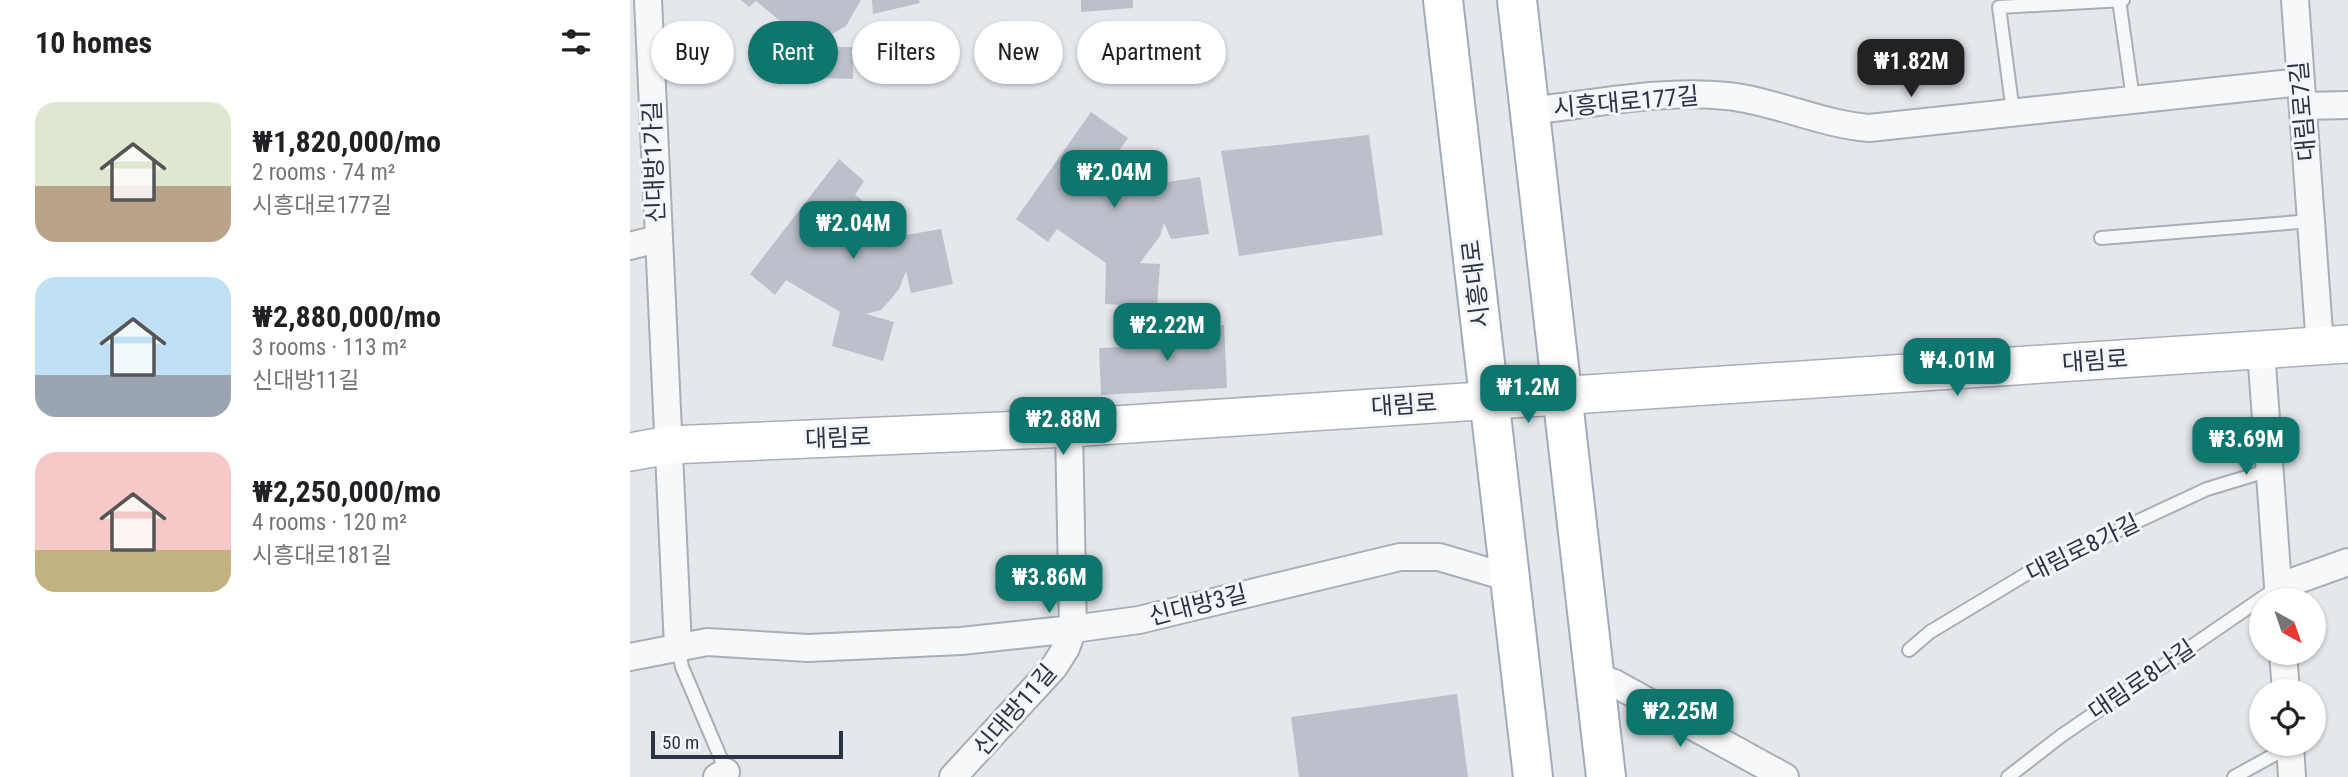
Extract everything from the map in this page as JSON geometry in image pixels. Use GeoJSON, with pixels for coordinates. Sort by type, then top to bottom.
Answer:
{"type":"FeatureCollection","features":[{"type":"Feature","properties":{"kind":"main road","name":"시흥대로"},"geometry":{"type":"LineString","coordinates":[[1443,0],[1533,777]]}},
{"type":"Feature","properties":{"kind":"main road"},"geometry":{"type":"LineString","coordinates":[[1517,0],[1606,777]]}},
{"type":"Feature","properties":{"kind":"main road","name":"대림로"},"geometry":{"type":"LineString","coordinates":[[630,452],[669,445],[1069,428],[2334,345]]}},
{"type":"Feature","properties":{"kind":"street","name":"신대방1가길"},"geometry":{"type":"LineString","coordinates":[[648,0],[657,239],[669,445]]}},
{"type":"Feature","properties":{"kind":"street","name":"대림로7길"},"geometry":{"type":"LineString","coordinates":[[2295,0],[2313,221],[2334,345]]}},
{"type":"Feature","properties":{"kind":"street","name":"시흥대로177길"},"geometry":{"type":"LineString","coordinates":[[1530,111],[1690,94],[1731,97],[1838,125],[1869,128],[2133,99],[2302,94],[2348,105]]}},
{"type":"Feature","properties":{"kind":"street","name":"신대방1가길"},"geometry":{"type":"LineString","coordinates":[[630,246],[657,239]]}},
{"type":"Feature","properties":{"kind":"street"},"geometry":{"type":"LineString","coordinates":[[2261,350],[2279,588]]}},
{"type":"Feature","properties":{"kind":"street","name":"신대방11길"},"geometry":{"type":"LineString","coordinates":[[953,777],[1054,667],[1073,629],[1069,428]]}},
{"type":"Feature","properties":{"kind":"street"},"geometry":{"type":"LineString","coordinates":[[669,445],[678,648]]}},
{"type":"Feature","properties":{"kind":"street","name":"신대방3길"},"geometry":{"type":"LineString","coordinates":[[630,657],[707,642],[808,648],[933,642],[1073,629],[1139,620],[1400,557],[1439,557],[1510,578]]}},
{"type":"Feature","properties":{"kind":"street"},"geometry":{"type":"LineString","coordinates":[[2292,588],[2348,562]]}},
{"type":"Feature","properties":{"kind":"street"},"geometry":{"type":"LineString","coordinates":[[1595,676],[1614,683],[1757,770],[1785,777]]}},
{"type":"Feature","properties":{"kind":"street"},"geometry":{"type":"LineString","coordinates":[[2291,756],[2292,777]]}},
{"type":"Feature","properties":{"kind":"lane"},"geometry":{"type":"LineString","coordinates":[[2013,112],[1999,8],[2120,0],[2133,99]]}},
{"type":"Feature","properties":{"kind":"lane"},"geometry":{"type":"LineString","coordinates":[[2101,238],[2313,221]]}},
{"type":"Feature","properties":{"kind":"lane","name":"대림로8가길"},"geometry":{"type":"LineString","coordinates":[[1909,650],[1930,632],[2033,569],[2207,489],[2270,470]]}},
{"type":"Feature","properties":{"kind":"lane","name":"대림로8나길"},"geometry":{"type":"LineString","coordinates":[[2008,777],[2061,736],[2249,614]]}},
{"type":"Feature","properties":{"kind":"lane"},"geometry":{"type":"LineString","coordinates":[[1518,640],[1542,740]]}},
{"type":"Feature","properties":{"kind":"lane"},"geometry":{"type":"LineString","coordinates":[[678,648],[682,667],[724,775]]}},
{"type":"Feature","properties":{"kind":"lane"},"geometry":{"type":"LineString","coordinates":[[2234,777],[2271,756]]}},
{"type":"Feature","properties":{"kind":"building"},"geometry":{"type":"Polygon","coordinates":[[[741,0],[861,0],[846,26],[838,31],[838,21],[780,21],[756,1],[749,7],[741,0]]]}},
{"type":"Feature","properties":{"kind":"building"},"geometry":{"type":"Polygon","coordinates":[[[872,0],[919,0],[920,3],[873,14],[872,0]]]}},
{"type":"Feature","properties":{"kind":"building"},"geometry":{"type":"Polygon","coordinates":[[[1081,0],[1133,0],[1133,8],[1081,12],[1081,0]]]}},
{"type":"Feature","properties":{"kind":"building"},"geometry":{"type":"Polygon","coordinates":[[[838,47],[852,47],[852,79],[838,78],[838,47]]]}},
{"type":"Feature","properties":{"kind":"building"},"geometry":{"type":"Polygon","coordinates":[[[1091,112],[1128,138],[1118,152],[1162,183],[1200,177],[1209,234],[1171,239],[1164,223],[1160,236],[1140,263],[1160,264],[1157,307],[1105,304],[1106,263],[1057,229],[1048,242],[1016,219],[1091,112]]]}},
{"type":"Feature","properties":{"kind":"building"},"geometry":{"type":"Polygon","coordinates":[[[1369,135],[1383,235],[1239,256],[1221,151],[1369,135]]]}},
{"type":"Feature","properties":{"kind":"building"},"geometry":{"type":"Polygon","coordinates":[[[839,159],[864,181],[855,195],[906,235],[941,229],[953,284],[911,293],[906,271],[899,289],[881,310],[866,314],[894,322],[883,361],[832,346],[840,312],[786,280],[775,295],[750,274],[839,159]]]}},
{"type":"Feature","properties":{"kind":"building"},"geometry":{"type":"Polygon","coordinates":[[[1224,325],[1227,388],[1101,395],[1099,348],[1163,345],[1162,329],[1224,325]]]}},
{"type":"Feature","properties":{"kind":"building"},"geometry":{"type":"Polygon","coordinates":[[[1457,694],[1468,777],[1299,777],[1291,717],[1457,694]]]}}]}
